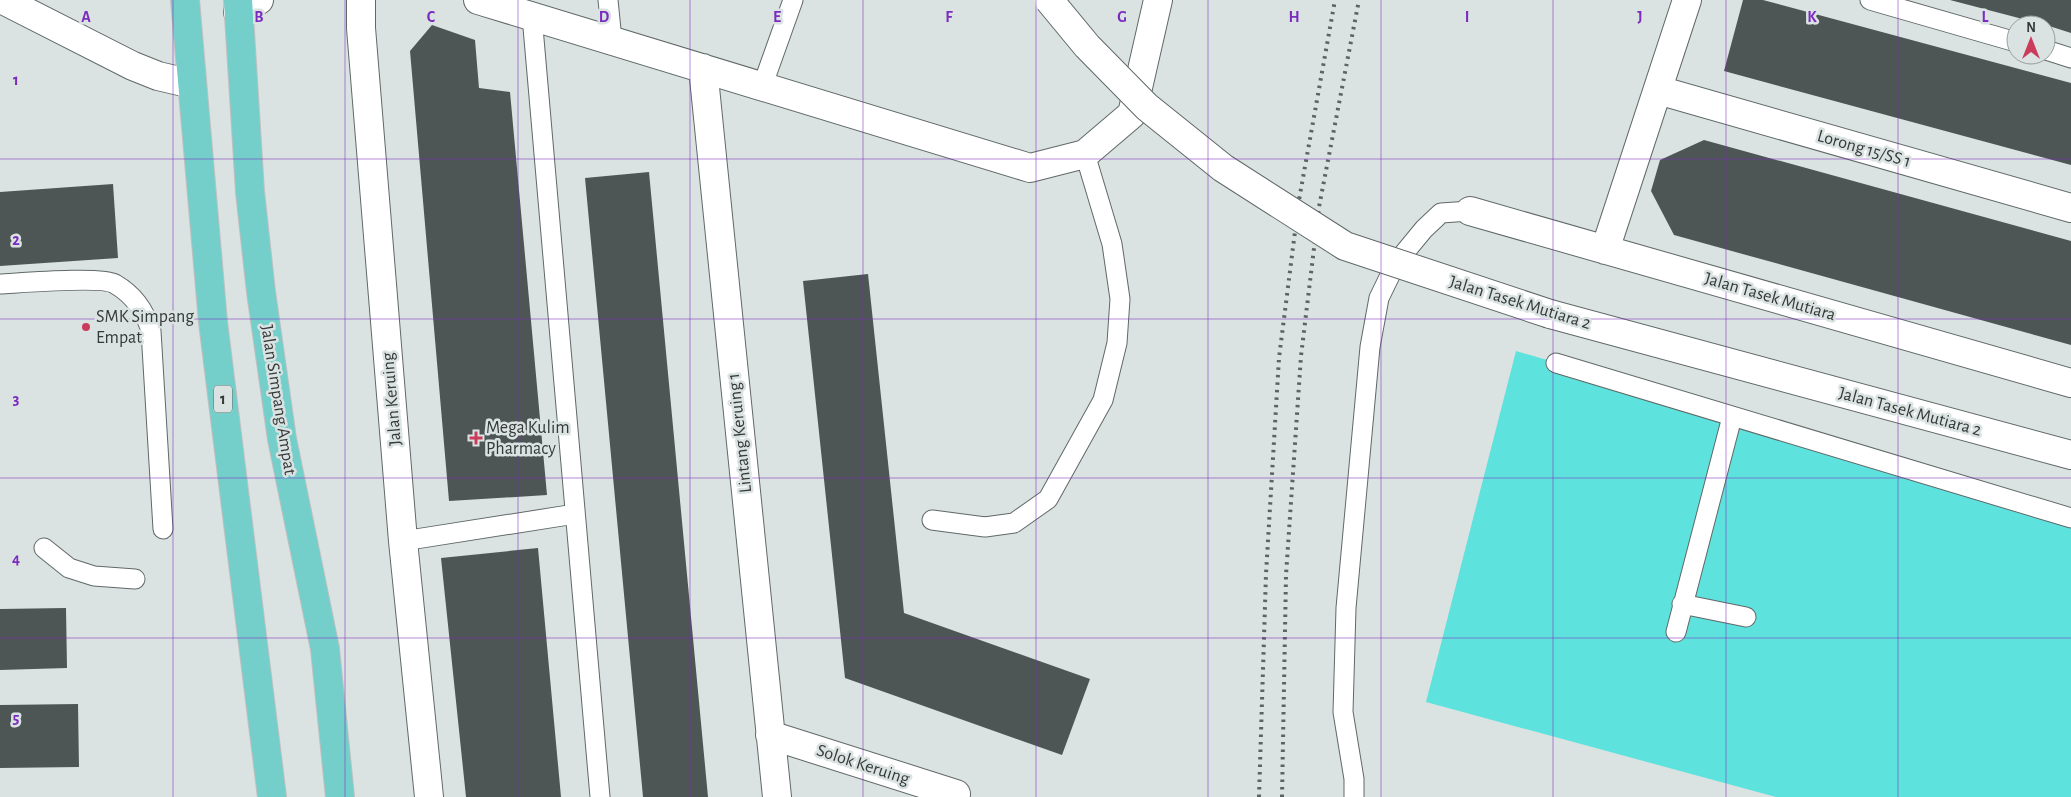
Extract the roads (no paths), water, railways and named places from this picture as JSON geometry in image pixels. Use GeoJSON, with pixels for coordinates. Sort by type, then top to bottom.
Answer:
{"type":"FeatureCollection","features":[{"type":"Feature","properties":{"kind":"highway","name":"1"},"geometry":{"type":"LineString","coordinates":[[186,0],[213,322],[272,797]]}},
{"type":"Feature","properties":{"kind":"highway","name":"Jalan Simpang Ampat"},"geometry":{"type":"LineString","coordinates":[[245,4],[250,192],[261,292],[282,439],[325,649],[340,797]]}},
{"type":"Feature","properties":{"kind":"street"},"geometry":{"type":"LineString","coordinates":[[3,0],[133,66],[158,76],[192,84]]}},
{"type":"Feature","properties":{"kind":"street","name":"Jalan Keruing"},"geometry":{"type":"LineString","coordinates":[[360,0],[403,541],[429,797]]}},
{"type":"Feature","properties":{"kind":"street"},"geometry":{"type":"LineString","coordinates":[[478,0],[1030,168],[1085,154],[1132,114],[1158,0]]}},
{"type":"Feature","properties":{"kind":"street","name":"Jalan Tasek Mutiara 2"},"geometry":{"type":"LineString","coordinates":[[1049,0],[1087,46],[1147,107],[1223,168],[1345,246],[1550,314],[2071,455]]}},
{"type":"Feature","properties":{"kind":"street"},"geometry":{"type":"LineString","coordinates":[[1605,250],[1687,0]]}},
{"type":"Feature","properties":{"kind":"street","name":"Lintang Keruing 1"},"geometry":{"type":"LineString","coordinates":[[703,68],[777,797]]}},
{"type":"Feature","properties":{"kind":"street","name":"Lorong 15/SS 1"},"geometry":{"type":"LineString","coordinates":[[1658,90],[2071,208]]}},
{"type":"Feature","properties":{"kind":"street","name":"Jalan Tasek Mutiara"},"geometry":{"type":"LineString","coordinates":[[1470,212],[2071,383]]}},
{"type":"Feature","properties":{"kind":"street","name":"Solok Keruing"},"geometry":{"type":"LineString","coordinates":[[770,735],[956,794]]}},
{"type":"Feature","properties":{"kind":"lane"},"geometry":{"type":"LineString","coordinates":[[608,0],[612,40]]}},
{"type":"Feature","properties":{"kind":"lane"},"geometry":{"type":"LineString","coordinates":[[762,87],[793,0]]}},
{"type":"Feature","properties":{"kind":"lane"},"geometry":{"type":"LineString","coordinates":[[1870,0],[2006,39]]}},
{"type":"Feature","properties":{"kind":"lane"},"geometry":{"type":"LineString","coordinates":[[532,16],[600,797]]}},
{"type":"Feature","properties":{"kind":"lane"},"geometry":{"type":"LineString","coordinates":[[2056,53],[2071,58]]}},
{"type":"Feature","properties":{"kind":"lane"},"geometry":{"type":"LineString","coordinates":[[932,520],[985,527],[1014,523],[1048,499],[1103,400],[1117,343],[1120,299],[1112,244],[1085,154]]}},
{"type":"Feature","properties":{"kind":"lane"},"geometry":{"type":"LineString","coordinates":[[1354,797],[1354,779],[1342,712],[1346,608],[1370,347],[1379,298],[1396,264],[1424,229],[1441,213],[1470,212]]}},
{"type":"Feature","properties":{"kind":"lane"},"geometry":{"type":"LineString","coordinates":[[0,284],[94,280],[113,282],[134,298],[146,314],[151,331],[163,529]]}},
{"type":"Feature","properties":{"kind":"lane"},"geometry":{"type":"LineString","coordinates":[[1556,363],[2071,518]]}},
{"type":"Feature","properties":{"kind":"lane"},"geometry":{"type":"LineString","coordinates":[[1676,632],[1732,416]]}},
{"type":"Feature","properties":{"kind":"lane"},"geometry":{"type":"LineString","coordinates":[[403,541],[575,514]]}},
{"type":"Feature","properties":{"kind":"lane"},"geometry":{"type":"LineString","coordinates":[[44,548],[69,568],[94,576],[135,579]]}},
{"type":"Feature","properties":{"kind":"lane"},"geometry":{"type":"LineString","coordinates":[[1682,604],[1746,617]]}},
{"type":"Feature","properties":{"kind":"railway"},"geometry":{"type":"LineString","coordinates":[[1259,797],[1266,574],[1279,358],[1299,200],[1335,0]]}},
{"type":"Feature","properties":{"kind":"railway"},"geometry":{"type":"LineString","coordinates":[[1282,797],[1286,575],[1301,356],[1319,207],[1359,0]]}},
{"type":"Feature","properties":{"kind":"place","name":"SMK Simpang Empat"},"geometry":{"type":"Point","coordinates":[86,327]}},
{"type":"Feature","properties":{"kind":"place","name":"Mega Kulim Pharmacy"},"geometry":{"type":"Point","coordinates":[476,438]}}]}
